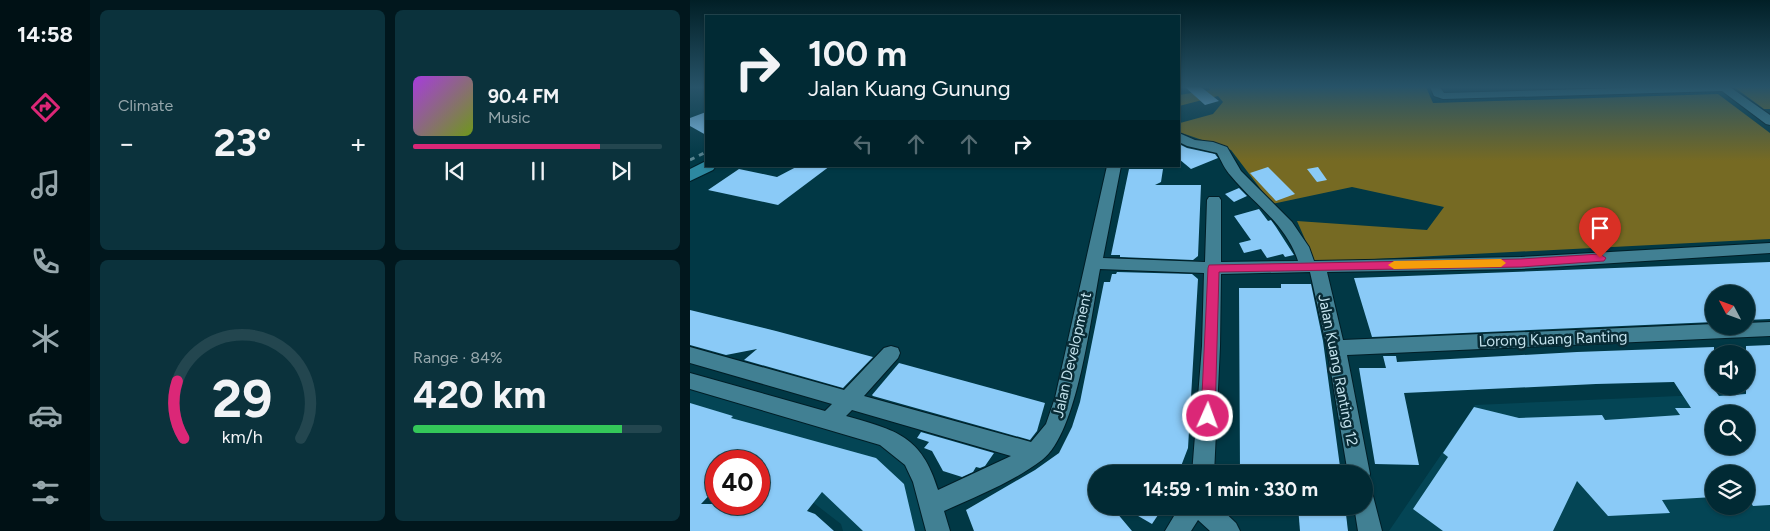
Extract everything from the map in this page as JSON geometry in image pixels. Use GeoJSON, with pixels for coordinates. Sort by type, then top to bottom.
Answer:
{"type":"FeatureCollection","features":[{"type":"Feature","properties":{"kind":"main road"},"geometry":{"type":"LineString","coordinates":[[695,171],[705,156]]}},
{"type":"Feature","properties":{"kind":"street"},"geometry":{"type":"LineString","coordinates":[[1758,112],[1770,121]]}},
{"type":"Feature","properties":{"kind":"street","name":"Jalan Kuang Ranting 12"},"geometry":{"type":"LineString","coordinates":[[1180,137],[1192,143],[1213,146],[1222,150],[1235,173],[1287,225],[1312,266],[1336,348],[1357,465]]}},
{"type":"Feature","properties":{"kind":"street","name":"Jalan Development"},"geometry":{"type":"LineString","coordinates":[[931,505],[1035,453],[1048,438],[1056,424],[1065,398],[1114,167]]}},
{"type":"Feature","properties":{"kind":"street"},"geometry":{"type":"LineString","coordinates":[[1204,465],[1207,433],[1214,200]]}},
{"type":"Feature","properties":{"kind":"street"},"geometry":{"type":"LineString","coordinates":[[1092,263],[1213,268],[1521,263],[1770,248]]}},
{"type":"Feature","properties":{"kind":"street","name":"Lorong Kuang Ranting"},"geometry":{"type":"LineString","coordinates":[[1336,348],[1770,329]]}},
{"type":"Feature","properties":{"kind":"street"},"geometry":{"type":"LineString","coordinates":[[829,421],[891,353]]}},
{"type":"Feature","properties":{"kind":"street"},"geometry":{"type":"LineString","coordinates":[[690,355],[1035,453]]}},
{"type":"Feature","properties":{"kind":"street"},"geometry":{"type":"LineString","coordinates":[[690,381],[886,437],[913,458],[924,481],[938,531]]}},
{"type":"Feature","properties":{"kind":"street"},"geometry":{"type":"LineString","coordinates":[[1177,531],[1188,515]]}},
{"type":"Feature","properties":{"kind":"street"},"geometry":{"type":"LineString","coordinates":[[1210,515],[1228,531]]}},
{"type":"Feature","properties":{"kind":"street"},"geometry":{"type":"LineString","coordinates":[[1367,515],[1370,531]]}},
{"type":"Feature","properties":{"kind":"shaded area"},"geometry":{"type":"Polygon","coordinates":[[[1215,112],[1742,112],[1770,133],[1770,239],[1315,262],[1297,221],[1427,230],[1444,207],[1352,187],[1272,204],[1231,150],[1180,132],[1180,123],[1213,114],[1215,112]]]}},
{"type":"Feature","properties":{"kind":"shaded area"},"geometry":{"type":"Polygon","coordinates":[[[690,390],[878,444],[904,463],[916,488],[926,531],[843,531],[841,524],[806,497],[770,486],[770,450],[705,450],[705,466],[690,461],[690,390]]]}},
{"type":"Feature","properties":{"kind":"shaded area"},"geometry":{"type":"Polygon","coordinates":[[[1770,392],[1770,531],[1389,531],[1475,405],[1705,395],[1755,395],[1755,393],[1770,392]]]}},
{"type":"Feature","properties":{"kind":"building"},"geometry":{"type":"Polygon","coordinates":[[[705,112],[705,134],[690,126],[690,118],[705,112]]]}},
{"type":"Feature","properties":{"kind":"building"},"geometry":{"type":"Polygon","coordinates":[[[1180,144],[1187,148],[1215,154],[1218,158],[1191,169],[1180,160],[1180,144]]]}},
{"type":"Feature","properties":{"kind":"building"},"geometry":{"type":"Polygon","coordinates":[[[796,167],[829,167],[778,205],[708,190],[739,169],[777,177],[796,167]]]}},
{"type":"Feature","properties":{"kind":"building"},"geometry":{"type":"Polygon","coordinates":[[[1268,167],[1295,194],[1276,201],[1250,173],[1268,167]]]}},
{"type":"Feature","properties":{"kind":"building"},"geometry":{"type":"Polygon","coordinates":[[[1318,167],[1327,180],[1317,182],[1307,169],[1318,167]]]}},
{"type":"Feature","properties":{"kind":"building"},"geometry":{"type":"Polygon","coordinates":[[[1129,169],[1163,169],[1161,182],[1155,185],[1201,185],[1198,256],[1193,260],[1111,255],[1129,169]]]}},
{"type":"Feature","properties":{"kind":"building"},"geometry":{"type":"Polygon","coordinates":[[[1239,188],[1247,196],[1234,202],[1225,194],[1239,188]]]}},
{"type":"Feature","properties":{"kind":"building"},"geometry":{"type":"Polygon","coordinates":[[[1259,209],[1268,221],[1271,220],[1294,255],[1285,257],[1283,254],[1267,258],[1261,249],[1244,253],[1239,243],[1251,240],[1234,216],[1259,209]]]}},
{"type":"Feature","properties":{"kind":"building"},"geometry":{"type":"Polygon","coordinates":[[[1770,262],[1770,319],[1755,320],[1755,285],[1705,285],[1705,322],[1372,337],[1354,278],[1770,262]]]}},
{"type":"Feature","properties":{"kind":"building"},"geometry":{"type":"Polygon","coordinates":[[[1117,272],[1192,274],[1198,279],[1188,448],[1181,465],[1088,465],[1088,515],[1119,515],[1132,531],[974,531],[966,510],[1035,470],[1059,453],[1072,427],[1080,402],[1104,282],[1110,282],[1112,274],[1117,272]]]}},
{"type":"Feature","properties":{"kind":"building"},"geometry":{"type":"Polygon","coordinates":[[[1281,284],[1311,284],[1323,341],[1340,465],[1240,465],[1239,288],[1281,288],[1281,284]]]}},
{"type":"Feature","properties":{"kind":"building"},"geometry":{"type":"Polygon","coordinates":[[[690,310],[873,357],[843,388],[744,360],[757,349],[726,355],[690,345],[690,310]]]}},
{"type":"Feature","properties":{"kind":"building"},"geometry":{"type":"Polygon","coordinates":[[[1770,345],[1770,505],[1755,506],[1755,465],[1705,465],[1705,498],[1662,500],[1670,513],[1608,516],[1577,481],[1553,531],[1443,531],[1413,509],[1448,457],[1443,453],[1474,407],[1519,418],[1602,415],[1605,420],[1680,415],[1675,408],[1691,408],[1674,382],[1404,393],[1419,465],[1375,464],[1359,368],[1386,368],[1383,356],[1396,356],[1397,362],[1705,347],[1705,395],[1755,395],[1755,346],[1770,345]]]}},
{"type":"Feature","properties":{"kind":"building"},"geometry":{"type":"Polygon","coordinates":[[[899,363],[1045,403],[1037,431],[1030,440],[873,396],[899,363]]]}},
{"type":"Feature","properties":{"kind":"building"},"geometry":{"type":"Polygon","coordinates":[[[690,403],[733,416],[731,418],[876,458],[904,484],[915,531],[863,531],[822,492],[807,511],[815,514],[834,531],[690,531],[690,403]]]}},
{"type":"Feature","properties":{"kind":"building"},"geometry":{"type":"Polygon","coordinates":[[[921,432],[994,453],[985,466],[976,467],[973,472],[962,477],[943,471],[932,451],[924,448],[929,442],[917,438],[921,432]]]}},
{"type":"Feature","properties":{"kind":"building"},"geometry":{"type":"Polygon","coordinates":[[[1136,515],[1158,515],[1152,524],[1136,515]]]}},
{"type":"Feature","properties":{"kind":"building"},"geometry":{"type":"Polygon","coordinates":[[[1299,515],[1346,515],[1348,531],[1300,531],[1299,515]]]}},
{"type":"Feature","properties":{"kind":"railway"},"geometry":{"type":"LineString","coordinates":[[690,160],[705,152]]}},
{"type":"Feature","properties":{"kind":"slow traffic"},"geometry":{"type":"LineString","coordinates":[[1394,265],[1501,263]]}},
{"type":"Feature","properties":{"kind":"route"},"geometry":{"type":"LineString","coordinates":[[1208,416],[1213,268],[1521,263],[1600,258]]}}]}
